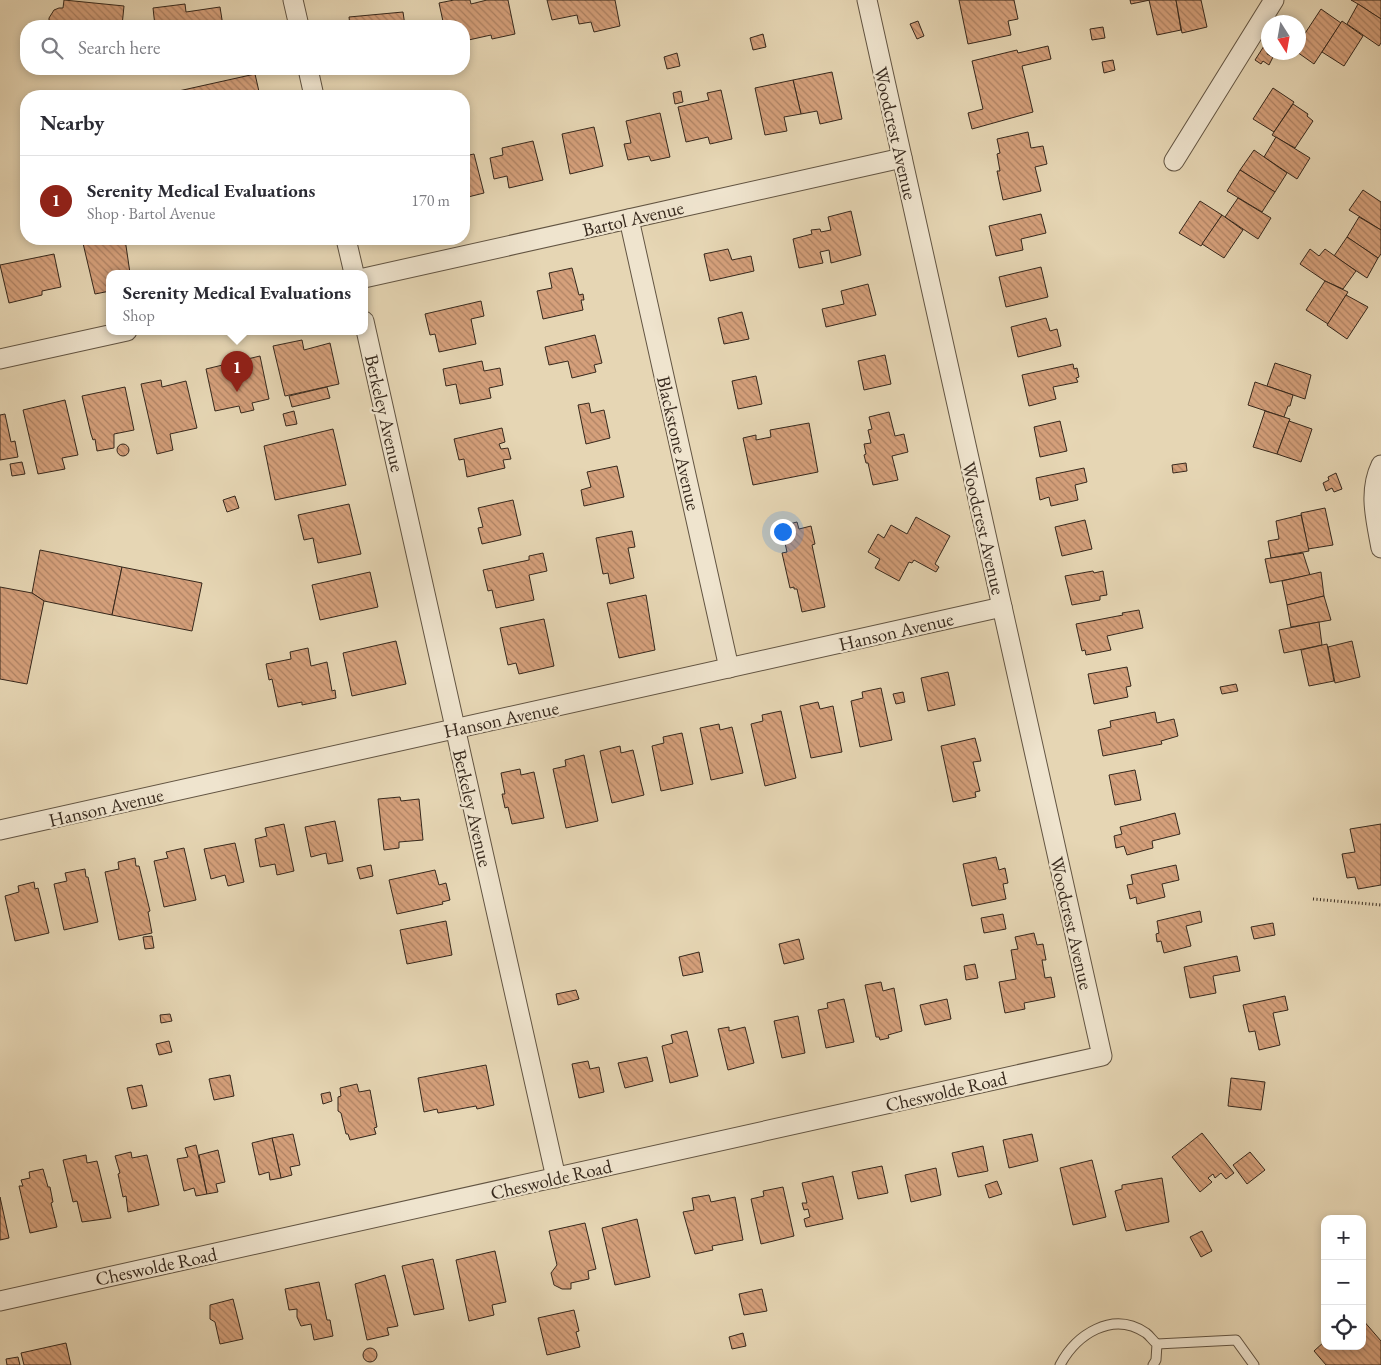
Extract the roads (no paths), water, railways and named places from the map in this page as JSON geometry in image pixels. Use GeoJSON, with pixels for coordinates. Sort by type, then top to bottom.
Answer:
{"type":"FeatureCollection","features":[{"type":"Feature","properties":{"kind":"street"},"geometry":{"type":"LineString","coordinates":[[293,0],[298,20]]}},
{"type":"Feature","properties":{"kind":"street","name":"Woodcrest Avenue"},"geometry":{"type":"LineString","coordinates":[[867,0],[1102,1056]]}},
{"type":"Feature","properties":{"kind":"street"},"geometry":{"type":"LineString","coordinates":[[1174,161],[1274,0]]}},
{"type":"Feature","properties":{"kind":"street"},"geometry":{"type":"LineString","coordinates":[[309,75],[313,90]]}},
{"type":"Feature","properties":{"kind":"street","name":"Bartol Avenue"},"geometry":{"type":"LineString","coordinates":[[368,277],[902,158]]}},
{"type":"Feature","properties":{"kind":"street","name":"Blackstone Avenue"},"geometry":{"type":"LineString","coordinates":[[629,219],[729,668]]}},
{"type":"Feature","properties":{"kind":"street"},"geometry":{"type":"LineString","coordinates":[[347,245],[353,270]]}},
{"type":"Feature","properties":{"kind":"street"},"geometry":{"type":"LineString","coordinates":[[0,359],[109,335]]}},
{"type":"Feature","properties":{"kind":"street","name":"Berkeley Avenue"},"geometry":{"type":"LineString","coordinates":[[367,335],[556,1178]]}},
{"type":"Feature","properties":{"kind":"street"},"geometry":{"type":"LineString","coordinates":[[1381,465],[1374,486],[1374,513],[1381,548]]}},
{"type":"Feature","properties":{"kind":"street","name":"Hanson Avenue"},"geometry":{"type":"LineString","coordinates":[[0,830],[1002,607]]}},
{"type":"Feature","properties":{"kind":"street","name":"Cheswolde Road"},"geometry":{"type":"LineString","coordinates":[[0,1301],[1102,1056]]}},
{"type":"Feature","properties":{"kind":"lane"},"geometry":{"type":"LineString","coordinates":[[1060,1365],[1080,1338],[1097,1328],[1112,1324],[1132,1327],[1146,1333],[1157,1344],[1236,1340],[1254,1365]]}},
{"type":"Feature","properties":{"kind":"lane"},"geometry":{"type":"LineString","coordinates":[[1154,1365],[1157,1344]]}},
{"type":"Feature","properties":{"kind":"place","name":"Serenity Medical Evaluations"},"geometry":{"type":"Point","coordinates":[237,392]}}]}
